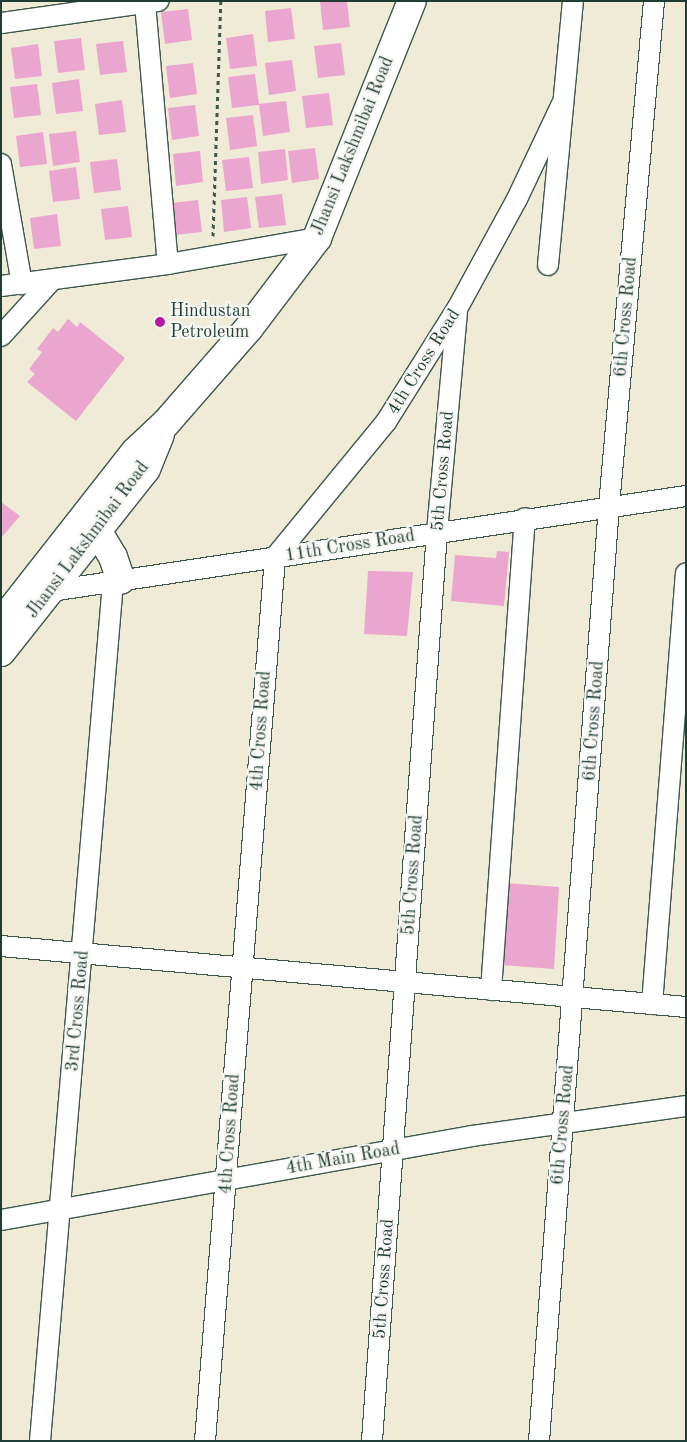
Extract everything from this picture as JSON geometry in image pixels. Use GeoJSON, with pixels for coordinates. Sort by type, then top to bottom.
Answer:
{"type":"FeatureCollection","features":[{"type":"Feature","properties":{"kind":"main road","name":"Jhansi Lakshmibai Road"},"geometry":{"type":"LineString","coordinates":[[1,623],[135,452],[166,422],[249,328],[317,238],[412,1]]}},
{"type":"Feature","properties":{"kind":"main road","name":"Jhansi Lakshmibai Road"},"geometry":{"type":"LineString","coordinates":[[1,652],[63,589],[98,532],[146,469],[166,422]]}},
{"type":"Feature","properties":{"kind":"main road"},"geometry":{"type":"LineString","coordinates":[[98,532],[113,557],[117,581]]}},
{"type":"Feature","properties":{"kind":"street"},"geometry":{"type":"LineString","coordinates":[[548,265],[573,1]]}},
{"type":"Feature","properties":{"kind":"street","name":"6th Cross Road"},"geometry":{"type":"LineString","coordinates":[[538,1441],[574,997],[609,506],[654,1]]}},
{"type":"Feature","properties":{"kind":"street"},"geometry":{"type":"LineString","coordinates":[[1,23],[152,2],[168,264]]}},
{"type":"Feature","properties":{"kind":"street","name":"4th Cross Road"},"geometry":{"type":"LineString","coordinates":[[205,1441],[275,557],[386,422],[457,309],[517,199],[562,104]]}},
{"type":"Feature","properties":{"kind":"street"},"geometry":{"type":"LineString","coordinates":[[1,164],[22,284]]}},
{"type":"Feature","properties":{"kind":"street"},"geometry":{"type":"LineString","coordinates":[[1,286],[51,281],[168,264],[317,238]]}},
{"type":"Feature","properties":{"kind":"street"},"geometry":{"type":"LineString","coordinates":[[1,336],[51,281]]}},
{"type":"Feature","properties":{"kind":"street","name":"5th Cross Road"},"geometry":{"type":"LineString","coordinates":[[372,1441],[437,532],[457,309]]}},
{"type":"Feature","properties":{"kind":"street","name":"11th Cross Road"},"geometry":{"type":"LineString","coordinates":[[63,589],[526,518],[686,496]]}},
{"type":"Feature","properties":{"kind":"street"},"geometry":{"type":"LineString","coordinates":[[491,990],[526,518]]}},
{"type":"Feature","properties":{"kind":"street"},"geometry":{"type":"LineString","coordinates":[[652,1004],[686,573]]}},
{"type":"Feature","properties":{"kind":"street","name":"3rd Cross Road"},"geometry":{"type":"LineString","coordinates":[[40,1441],[117,581]]}},
{"type":"Feature","properties":{"kind":"street"},"geometry":{"type":"LineString","coordinates":[[1,946],[83,951],[243,968],[686,1007]]}},
{"type":"Feature","properties":{"kind":"street","name":"4th Main Road"},"geometry":{"type":"LineString","coordinates":[[1,1220],[393,1150],[686,1106]]}},
{"type":"Feature","properties":{"kind":"path"},"geometry":{"type":"LineString","coordinates":[[212,256],[221,1]]}},
{"type":"Feature","properties":{"kind":"building"},"geometry":{"type":"Polygon","coordinates":[[[320,1],[347,1],[350,27],[323,30],[320,1]]]}},
{"type":"Feature","properties":{"kind":"building"},"geometry":{"type":"Polygon","coordinates":[[[291,8],[295,39],[268,42],[265,11],[291,8]]]}},
{"type":"Feature","properties":{"kind":"building"},"geometry":{"type":"Polygon","coordinates":[[[188,9],[192,40],[165,44],[161,12],[188,9]]]}},
{"type":"Feature","properties":{"kind":"building"},"geometry":{"type":"Polygon","coordinates":[[[253,34],[257,66],[230,69],[226,38],[253,34]]]}},
{"type":"Feature","properties":{"kind":"building"},"geometry":{"type":"Polygon","coordinates":[[[81,38],[85,70],[58,73],[54,41],[81,38]]]}},
{"type":"Feature","properties":{"kind":"building"},"geometry":{"type":"Polygon","coordinates":[[[123,41],[127,72],[100,75],[96,44],[123,41]]]}},
{"type":"Feature","properties":{"kind":"building"},"geometry":{"type":"Polygon","coordinates":[[[341,43],[345,75],[318,78],[314,46],[341,43]]]}},
{"type":"Feature","properties":{"kind":"building"},"geometry":{"type":"Polygon","coordinates":[[[38,44],[42,76],[15,79],[11,48],[38,44]]]}},
{"type":"Feature","properties":{"kind":"building"},"geometry":{"type":"Polygon","coordinates":[[[292,60],[296,91],[269,95],[265,63],[292,60]]]}},
{"type":"Feature","properties":{"kind":"building"},"geometry":{"type":"Polygon","coordinates":[[[193,63],[197,94],[170,98],[166,66],[193,63]]]}},
{"type":"Feature","properties":{"kind":"building"},"geometry":{"type":"Polygon","coordinates":[[[255,74],[259,104],[286,101],[290,132],[263,136],[259,105],[232,108],[228,77],[255,74]]]}},
{"type":"Feature","properties":{"kind":"building"},"geometry":{"type":"Polygon","coordinates":[[[79,79],[83,111],[56,114],[52,83],[79,79]]]}},
{"type":"Feature","properties":{"kind":"building"},"geometry":{"type":"Polygon","coordinates":[[[37,84],[41,115],[14,118],[10,87],[37,84]]]}},
{"type":"Feature","properties":{"kind":"building"},"geometry":{"type":"Polygon","coordinates":[[[329,93],[333,125],[306,128],[302,96],[329,93]]]}},
{"type":"Feature","properties":{"kind":"building"},"geometry":{"type":"Polygon","coordinates":[[[122,100],[126,132],[99,135],[95,104],[122,100]]]}},
{"type":"Feature","properties":{"kind":"building"},"geometry":{"type":"Polygon","coordinates":[[[195,105],[199,136],[172,140],[168,108],[195,105]]]}},
{"type":"Feature","properties":{"kind":"building"},"geometry":{"type":"Polygon","coordinates":[[[253,115],[257,146],[230,150],[226,118],[253,115]]]}},
{"type":"Feature","properties":{"kind":"building"},"geometry":{"type":"Polygon","coordinates":[[[76,131],[80,162],[53,166],[49,134],[76,131]]]}},
{"type":"Feature","properties":{"kind":"building"},"geometry":{"type":"Polygon","coordinates":[[[43,132],[47,164],[20,167],[16,136],[43,132]]]}},
{"type":"Feature","properties":{"kind":"building"},"geometry":{"type":"Polygon","coordinates":[[[315,148],[319,179],[292,183],[288,151],[315,148]]]}},
{"type":"Feature","properties":{"kind":"building"},"geometry":{"type":"Polygon","coordinates":[[[285,149],[288,180],[261,184],[258,152],[285,149]]]}},
{"type":"Feature","properties":{"kind":"building"},"geometry":{"type":"Polygon","coordinates":[[[200,151],[203,182],[176,186],[173,154],[200,151]]]}},
{"type":"Feature","properties":{"kind":"building"},"geometry":{"type":"Polygon","coordinates":[[[249,157],[253,188],[226,191],[222,160],[249,157]]]}},
{"type":"Feature","properties":{"kind":"building"},"geometry":{"type":"Polygon","coordinates":[[[117,159],[121,190],[94,193],[90,162],[117,159]]]}},
{"type":"Feature","properties":{"kind":"building"},"geometry":{"type":"Polygon","coordinates":[[[76,167],[80,199],[53,202],[49,171],[76,167]]]}},
{"type":"Feature","properties":{"kind":"building"},"geometry":{"type":"Polygon","coordinates":[[[282,194],[286,225],[259,228],[255,197],[282,194]]]}},
{"type":"Feature","properties":{"kind":"building"},"geometry":{"type":"Polygon","coordinates":[[[247,197],[251,228],[224,232],[221,200],[247,197]]]}},
{"type":"Feature","properties":{"kind":"building"},"geometry":{"type":"Polygon","coordinates":[[[198,200],[202,232],[175,235],[172,203],[198,200]]]}},
{"type":"Feature","properties":{"kind":"building"},"geometry":{"type":"Polygon","coordinates":[[[128,206],[132,237],[105,240],[101,209],[128,206]]]}},
{"type":"Feature","properties":{"kind":"building"},"geometry":{"type":"Polygon","coordinates":[[[57,214],[61,246],[34,249],[30,218],[57,214]]]}},
{"type":"Feature","properties":{"kind":"building"},"geometry":{"type":"Polygon","coordinates":[[[68,319],[77,327],[80,322],[125,358],[76,421],[27,382],[35,374],[29,369],[42,352],[37,349],[53,328],[58,332],[68,319]]]}},
{"type":"Feature","properties":{"kind":"building"},"geometry":{"type":"Polygon","coordinates":[[[1,502],[20,516],[1,538],[1,502]]]}},
{"type":"Feature","properties":{"kind":"building"},"geometry":{"type":"Polygon","coordinates":[[[497,551],[509,552],[504,606],[451,601],[455,555],[496,558],[497,551]]]}},
{"type":"Feature","properties":{"kind":"building"},"geometry":{"type":"Polygon","coordinates":[[[368,571],[413,572],[407,636],[364,634],[368,571]]]}},
{"type":"Feature","properties":{"kind":"building"},"geometry":{"type":"Polygon","coordinates":[[[503,883],[559,887],[554,969],[501,965],[503,883]]]}},
{"type":"Feature","properties":{"kind":"place","name":"Hindustan Petroleum"},"geometry":{"type":"Point","coordinates":[160,322]}}]}
